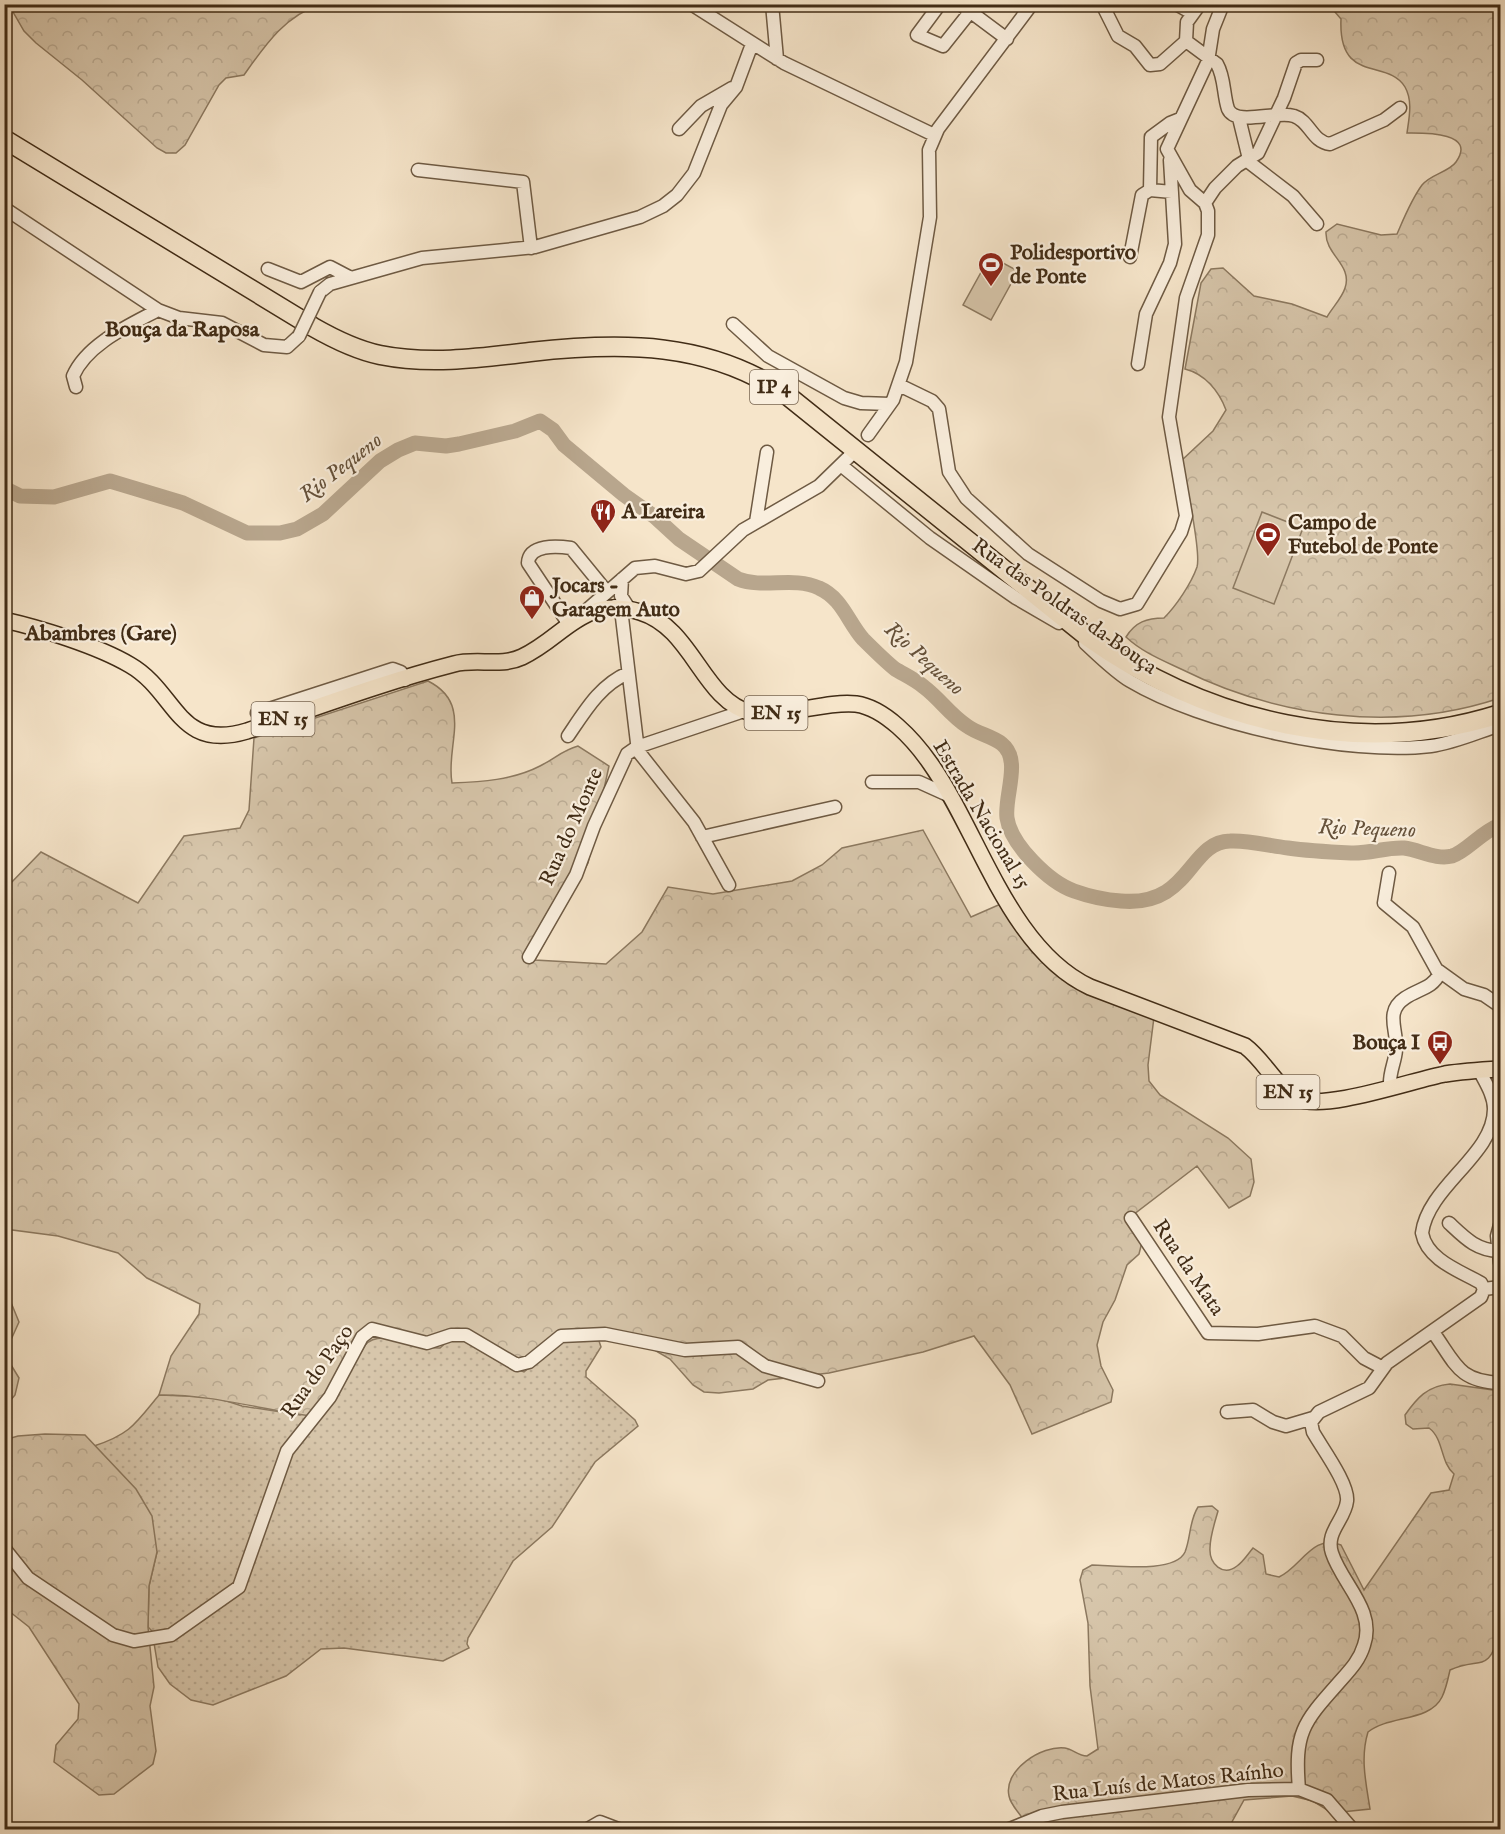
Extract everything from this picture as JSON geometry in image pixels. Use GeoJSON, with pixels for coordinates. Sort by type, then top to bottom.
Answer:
{"type":"FeatureCollection","features":[{"type":"Feature","properties":{"kind":"highway","name":"IP 4"},"geometry":{"type":"LineString","coordinates":[[4,129],[288,302],[366,342],[409,350],[445,351],[604,338],[640,338],[701,347],[740,360],[769,375],[806,401],[1112,642],[1145,662],[1226,698],[1291,717],[1368,725],[1428,721],[1500,705]]}},
{"type":"Feature","properties":{"kind":"highway","name":"IP 4"},"geometry":{"type":"LineString","coordinates":[[4,139],[313,327],[366,351],[400,358],[444,360],[593,346],[640,346],[693,354],[751,374],[793,400],[1089,638],[1141,671],[1206,700],[1279,724],[1362,734],[1429,730],[1500,714]]}},
{"type":"Feature","properties":{"kind":"main road","name":"EN 15"},"geometry":{"type":"LineString","coordinates":[[4,620],[125,662],[150,680],[186,724],[211,734],[239,733],[462,662],[517,659],[573,620],[616,608],[652,617],[671,630],[722,695],[744,711]]}},
{"type":"Feature","properties":{"kind":"main road","name":"Estrada Nacional 15"},"geometry":{"type":"LineString","coordinates":[[744,711],[765,714],[841,704],[863,706],[878,714],[908,737],[924,755],[950,796],[1005,897],[1042,951],[1070,976],[1100,991],[1245,1046],[1262,1061],[1285,1089],[1300,1099],[1326,1102],[1447,1074],[1500,1069]]}},
{"type":"Feature","properties":{"kind":"street"},"geometry":{"type":"LineString","coordinates":[[691,4],[777,60],[934,135]]}},
{"type":"Feature","properties":{"kind":"street"},"geometry":{"type":"LineString","coordinates":[[772,4],[777,60]]}},
{"type":"Feature","properties":{"kind":"street"},"geometry":{"type":"LineString","coordinates":[[940,4],[917,35],[943,46],[965,8],[1006,39]]}},
{"type":"Feature","properties":{"kind":"street"},"geometry":{"type":"LineString","coordinates":[[868,435],[891,404],[907,358],[930,223],[928,152],[934,135],[1032,4]]}},
{"type":"Feature","properties":{"kind":"street"},"geometry":{"type":"LineString","coordinates":[[1102,4],[1117,34],[1135,46],[1150,65],[1160,64],[1186,41]]}},
{"type":"Feature","properties":{"kind":"street"},"geometry":{"type":"LineString","coordinates":[[1176,4],[1196,9],[1185,28],[1186,41]]}},
{"type":"Feature","properties":{"kind":"street"},"geometry":{"type":"LineString","coordinates":[[1138,364],[1147,312],[1170,263],[1174,247],[1170,159],[1167,147],[1209,55],[1214,29],[1223,4]]}},
{"type":"Feature","properties":{"kind":"street"},"geometry":{"type":"LineString","coordinates":[[4,208],[158,310],[188,320],[222,323],[271,347],[287,347],[299,336],[320,292],[327,285],[422,258],[531,248],[644,215],[671,201],[694,173],[720,108],[736,87],[756,46],[775,35]]}},
{"type":"Feature","properties":{"kind":"street"},"geometry":{"type":"LineString","coordinates":[[1186,41],[1209,55],[1221,72],[1229,110],[1239,118],[1244,130],[1248,159],[1254,167],[1293,196],[1317,224]]}},
{"type":"Feature","properties":{"kind":"street"},"geometry":{"type":"LineString","coordinates":[[1205,203],[1215,188],[1237,166],[1258,153],[1296,63],[1300,60],[1317,60]]}},
{"type":"Feature","properties":{"kind":"street"},"geometry":{"type":"LineString","coordinates":[[679,129],[703,104],[736,87]]}},
{"type":"Feature","properties":{"kind":"street"},"geometry":{"type":"LineString","coordinates":[[1239,118],[1276,114],[1298,118],[1317,139],[1330,144],[1384,120],[1400,108]]}},
{"type":"Feature","properties":{"kind":"street"},"geometry":{"type":"LineString","coordinates":[[1150,190],[1151,137],[1170,123],[1180,119]]}},
{"type":"Feature","properties":{"kind":"street"},"geometry":{"type":"LineString","coordinates":[[899,386],[932,401],[939,409],[950,472],[966,498],[1028,554],[1052,570],[1108,605],[1123,609],[1135,606],[1181,532],[1185,520],[1185,504],[1169,417],[1187,294],[1208,235],[1208,211],[1205,203],[1191,192],[1170,159]]}},
{"type":"Feature","properties":{"kind":"street"},"geometry":{"type":"LineString","coordinates":[[418,170],[524,182],[531,248]]}},
{"type":"Feature","properties":{"kind":"street"},"geometry":{"type":"LineString","coordinates":[[1130,257],[1142,197],[1150,190],[1172,192]]}},
{"type":"Feature","properties":{"kind":"street"},"geometry":{"type":"LineString","coordinates":[[268,269],[301,282],[330,267],[351,278]]}},
{"type":"Feature","properties":{"kind":"street"},"geometry":{"type":"LineString","coordinates":[[76,387],[73,376],[85,357],[128,327],[158,310]]}},
{"type":"Feature","properties":{"kind":"street"},"geometry":{"type":"LineString","coordinates":[[733,324],[768,356],[844,398],[861,403],[891,404]]}},
{"type":"Feature","properties":{"kind":"street"},"geometry":{"type":"LineString","coordinates":[[729,885],[682,805],[642,759],[636,747],[628,673],[616,608],[608,597],[631,569],[640,566],[656,566],[690,574],[708,563],[756,522],[806,496],[842,466],[855,451]]}},
{"type":"Feature","properties":{"kind":"street"},"geometry":{"type":"LineString","coordinates":[[756,522],[767,452]]}},
{"type":"Feature","properties":{"kind":"street","name":"Rua das Poldras da Bouça"},"geometry":{"type":"LineString","coordinates":[[842,466],[930,538],[1072,633],[1125,677],[1195,709],[1272,733],[1361,745],[1432,746],[1500,725]]}},
{"type":"Feature","properties":{"kind":"street"},"geometry":{"type":"LineString","coordinates":[[616,586],[573,620],[528,563],[532,554],[541,548],[571,548],[616,586],[622,600],[616,608]]}},
{"type":"Feature","properties":{"kind":"street"},"geometry":{"type":"LineString","coordinates":[[257,713],[393,669],[401,672],[405,680]]}},
{"type":"Feature","properties":{"kind":"street"},"geometry":{"type":"LineString","coordinates":[[568,736],[599,693],[610,682],[628,673]]}},
{"type":"Feature","properties":{"kind":"street"},"geometry":{"type":"LineString","coordinates":[[636,747],[744,711]]}},
{"type":"Feature","properties":{"kind":"street","name":"Rua do Monte"},"geometry":{"type":"LineString","coordinates":[[529,957],[576,875],[622,761],[636,747]]}},
{"type":"Feature","properties":{"kind":"street"},"geometry":{"type":"LineString","coordinates":[[872,782],[919,782],[950,796]]}},
{"type":"Feature","properties":{"kind":"street"},"geometry":{"type":"LineString","coordinates":[[702,837],[835,807]]}},
{"type":"Feature","properties":{"kind":"street"},"geometry":{"type":"LineString","coordinates":[[1389,873],[1383,903],[1413,927],[1439,971],[1464,989],[1484,995],[1500,1006]]}},
{"type":"Feature","properties":{"kind":"street"},"geometry":{"type":"LineString","coordinates":[[1390,1086],[1390,1068],[1396,1049],[1394,1010],[1404,998],[1433,983],[1439,971]]}},
{"type":"Feature","properties":{"kind":"street"},"geometry":{"type":"LineString","coordinates":[[1479,1070],[1493,1105],[1491,1123],[1480,1145],[1436,1203],[1422,1233],[1434,1253],[1453,1268],[1481,1283],[1484,1289]]}},
{"type":"Feature","properties":{"kind":"street","name":"Rua da Mata"},"geometry":{"type":"LineString","coordinates":[[1131,1218],[1208,1333],[1258,1334],[1315,1326],[1342,1336],[1364,1358],[1383,1368]]}},
{"type":"Feature","properties":{"kind":"street"},"geometry":{"type":"LineString","coordinates":[[1449,1223],[1474,1245],[1500,1257]]}},
{"type":"Feature","properties":{"kind":"street"},"geometry":{"type":"LineString","coordinates":[[1500,1225],[1497,1233],[1500,1257]]}},
{"type":"Feature","properties":{"kind":"street"},"geometry":{"type":"LineString","coordinates":[[1484,1289],[1500,1287]]}},
{"type":"Feature","properties":{"kind":"street"},"geometry":{"type":"LineString","coordinates":[[1227,1412],[1254,1410],[1273,1422],[1286,1426],[1313,1418],[1369,1388],[1376,1382],[1383,1368],[1478,1299],[1484,1289]]}},
{"type":"Feature","properties":{"kind":"street","name":"Rua do Paço"},"geometry":{"type":"LineString","coordinates":[[4,1548],[28,1578],[113,1635],[134,1641],[158,1639],[177,1633],[238,1587],[286,1451],[330,1397],[362,1336],[372,1329],[427,1343],[451,1335],[466,1335],[517,1365],[532,1360],[556,1338],[570,1334],[622,1335],[685,1350],[733,1346],[743,1349],[765,1366],[818,1381]]}},
{"type":"Feature","properties":{"kind":"street"},"geometry":{"type":"LineString","coordinates":[[1433,1332],[1468,1377],[1477,1381],[1500,1383]]}},
{"type":"Feature","properties":{"kind":"street"},"geometry":{"type":"LineString","coordinates":[[1313,1418],[1312,1431],[1347,1492],[1346,1508],[1333,1533],[1331,1549],[1364,1612],[1367,1628],[1364,1647],[1356,1663],[1316,1708],[1302,1731],[1297,1749],[1299,1788],[1327,1800],[1353,1830]]}},
{"type":"Feature","properties":{"kind":"street","name":"Rua Luís de Matos Raínho"},"geometry":{"type":"LineString","coordinates":[[1007,1830],[1042,1816],[1062,1812],[1248,1790],[1299,1788]]}},
{"type":"Feature","properties":{"kind":"street"},"geometry":{"type":"LineString","coordinates":[[586,1830],[598,1822],[621,1830]]}},
{"type":"Feature","properties":{"kind":"green space"},"geometry":{"type":"Polygon","coordinates":[[[9,5],[320,5],[296,16],[276,33],[244,75],[226,78],[219,85],[185,145],[176,153],[166,153],[157,148],[82,80],[36,43],[24,31],[9,5]]]}},
{"type":"Feature","properties":{"kind":"green space"},"geometry":{"type":"Polygon","coordinates":[[[1329,5],[1500,5],[1500,698],[1460,709],[1420,715],[1379,717],[1338,715],[1298,709],[1219,686],[1152,655],[1126,637],[1142,622],[1164,618],[1183,594],[1197,567],[1195,532],[1181,461],[1213,431],[1226,410],[1219,396],[1205,379],[1185,369],[1201,283],[1211,269],[1223,268],[1254,296],[1292,304],[1327,317],[1342,295],[1346,280],[1342,266],[1327,240],[1326,232],[1337,224],[1381,235],[1397,234],[1422,185],[1453,165],[1461,152],[1460,144],[1454,139],[1434,134],[1407,133],[1410,104],[1405,87],[1397,78],[1387,73],[1355,62],[1347,53],[1342,40],[1341,19],[1329,5]]]}},
{"type":"Feature","properties":{"kind":"green space","name":"Polidesportivo de Ponte"},"geometry":{"type":"Polygon","coordinates":[[[990,256],[1018,271],[991,320],[963,305],[990,256]]]}},
{"type":"Feature","properties":{"kind":"green space","name":"Campo de Futebol de Ponte"},"geometry":{"type":"Polygon","coordinates":[[[1262,512],[1303,528],[1274,604],[1233,588],[1262,512]]]}},
{"type":"Feature","properties":{"kind":"green space"},"geometry":{"type":"Polygon","coordinates":[[[428,681],[442,690],[450,701],[454,714],[452,783],[485,781],[530,771],[578,746],[609,766],[588,863],[535,960],[606,964],[642,932],[668,887],[713,894],[792,881],[822,865],[842,848],[923,830],[971,917],[1003,903],[1041,958],[1066,982],[1090,995],[1154,1017],[1148,1065],[1149,1081],[1160,1095],[1228,1138],[1251,1159],[1254,1182],[1250,1196],[1229,1208],[1197,1166],[1133,1215],[1144,1234],[1139,1254],[1127,1265],[1115,1300],[1103,1322],[1097,1345],[1101,1366],[1113,1390],[1111,1402],[1032,1434],[1010,1385],[974,1336],[923,1352],[829,1373],[768,1380],[753,1389],[719,1393],[704,1392],[693,1385],[670,1359],[644,1344],[623,1338],[560,1341],[524,1372],[511,1367],[470,1340],[450,1339],[440,1348],[380,1338],[365,1345],[319,1417],[199,1397],[159,1395],[171,1356],[199,1314],[200,1304],[147,1278],[118,1253],[58,1236],[5,1229],[4,893],[41,852],[138,903],[184,836],[240,828],[249,810],[254,738],[428,681]]]}},
{"type":"Feature","properties":{"kind":"green space"},"geometry":{"type":"Polygon","coordinates":[[[5,1298],[10,1300],[19,1322],[5,1353],[5,1298]]]}},
{"type":"Feature","properties":{"kind":"green space"},"geometry":{"type":"Polygon","coordinates":[[[384,1336],[560,1341],[598,1338],[601,1347],[586,1371],[586,1377],[635,1420],[638,1426],[595,1462],[552,1527],[513,1561],[468,1638],[469,1648],[443,1661],[344,1648],[321,1649],[286,1676],[213,1705],[191,1700],[170,1684],[158,1667],[152,1631],[148,1627],[149,1586],[157,1552],[110,1463],[94,1446],[125,1432],[159,1395],[214,1397],[242,1406],[300,1415],[332,1401],[365,1345],[371,1338],[384,1336]]]}},
{"type":"Feature","properties":{"kind":"green space"},"geometry":{"type":"Polygon","coordinates":[[[5,1355],[19,1378],[15,1395],[5,1407],[5,1355]]]}},
{"type":"Feature","properties":{"kind":"green space"},"geometry":{"type":"Polygon","coordinates":[[[1450,1384],[1500,1391],[1500,1460],[1495,1470],[1500,1490],[1500,1632],[1496,1645],[1487,1659],[1450,1670],[1442,1697],[1436,1705],[1419,1715],[1387,1723],[1368,1732],[1364,1761],[1370,1809],[1332,1813],[1313,1801],[1292,1796],[1244,1800],[1228,1829],[1015,1830],[1026,1825],[1012,1804],[1009,1786],[1012,1777],[1026,1761],[1056,1748],[1065,1748],[1087,1756],[1098,1749],[1090,1686],[1088,1623],[1080,1580],[1083,1570],[1092,1565],[1157,1566],[1179,1559],[1185,1552],[1198,1507],[1212,1506],[1218,1511],[1210,1554],[1214,1564],[1218,1567],[1232,1569],[1253,1548],[1263,1555],[1266,1574],[1279,1577],[1315,1547],[1331,1543],[1341,1545],[1364,1590],[1431,1493],[1449,1490],[1454,1474],[1446,1463],[1437,1438],[1429,1428],[1413,1429],[1406,1424],[1405,1415],[1423,1394],[1435,1387],[1450,1384]]]}},
{"type":"Feature","properties":{"kind":"green space"},"geometry":{"type":"Polygon","coordinates":[[[85,1435],[136,1489],[152,1516],[157,1552],[149,1586],[148,1627],[154,1687],[150,1706],[156,1751],[153,1764],[114,1794],[99,1795],[54,1762],[56,1745],[78,1719],[79,1704],[29,1627],[5,1608],[4,1440],[18,1436],[85,1435]]]}},
{"type":"Feature","properties":{"kind":"waterway","name":"Rio Pequeno"},"geometry":{"type":"LineString","coordinates":[[4,488],[20,496],[54,497],[110,481],[183,503],[247,533],[280,533],[297,529],[323,514],[380,461],[398,450],[415,443],[446,446],[459,444],[515,431],[540,421],[553,430],[564,445],[624,495],[655,517],[679,539],[738,579],[758,583],[799,583],[827,592],[839,604],[863,639],[891,666],[921,684],[967,726],[1002,744],[1008,751],[1012,769],[1007,809],[1010,829],[1023,851],[1043,871],[1074,891],[1109,900],[1144,900],[1162,894],[1175,885],[1205,852],[1216,844],[1230,841],[1351,853],[1404,848],[1446,857],[1457,854],[1486,832],[1500,825]]}},
{"type":"Feature","properties":{"kind":"place","name":"Polidesportivo de Ponte"},"geometry":{"type":"Point","coordinates":[991,288]}},
{"type":"Feature","properties":{"kind":"place","name":"A Lareira"},"geometry":{"type":"Point","coordinates":[603,535]}},
{"type":"Feature","properties":{"kind":"place","name":"Campo de Futebol de Ponte"},"geometry":{"type":"Point","coordinates":[1268,558]}},
{"type":"Feature","properties":{"kind":"place","name":"Jocars - Garagem Auto"},"geometry":{"type":"Point","coordinates":[532,621]}},
{"type":"Feature","properties":{"kind":"place","name":"Bouça I"},"geometry":{"type":"Point","coordinates":[1440,1066]}},
{"type":"Feature","properties":{"kind":"district","name":"Bouça da Raposa"},"geometry":{"type":"Point","coordinates":[182,330]}},
{"type":"Feature","properties":{"kind":"district","name":"Abambres (Gare)"},"geometry":{"type":"Point","coordinates":[101,634]}}]}
